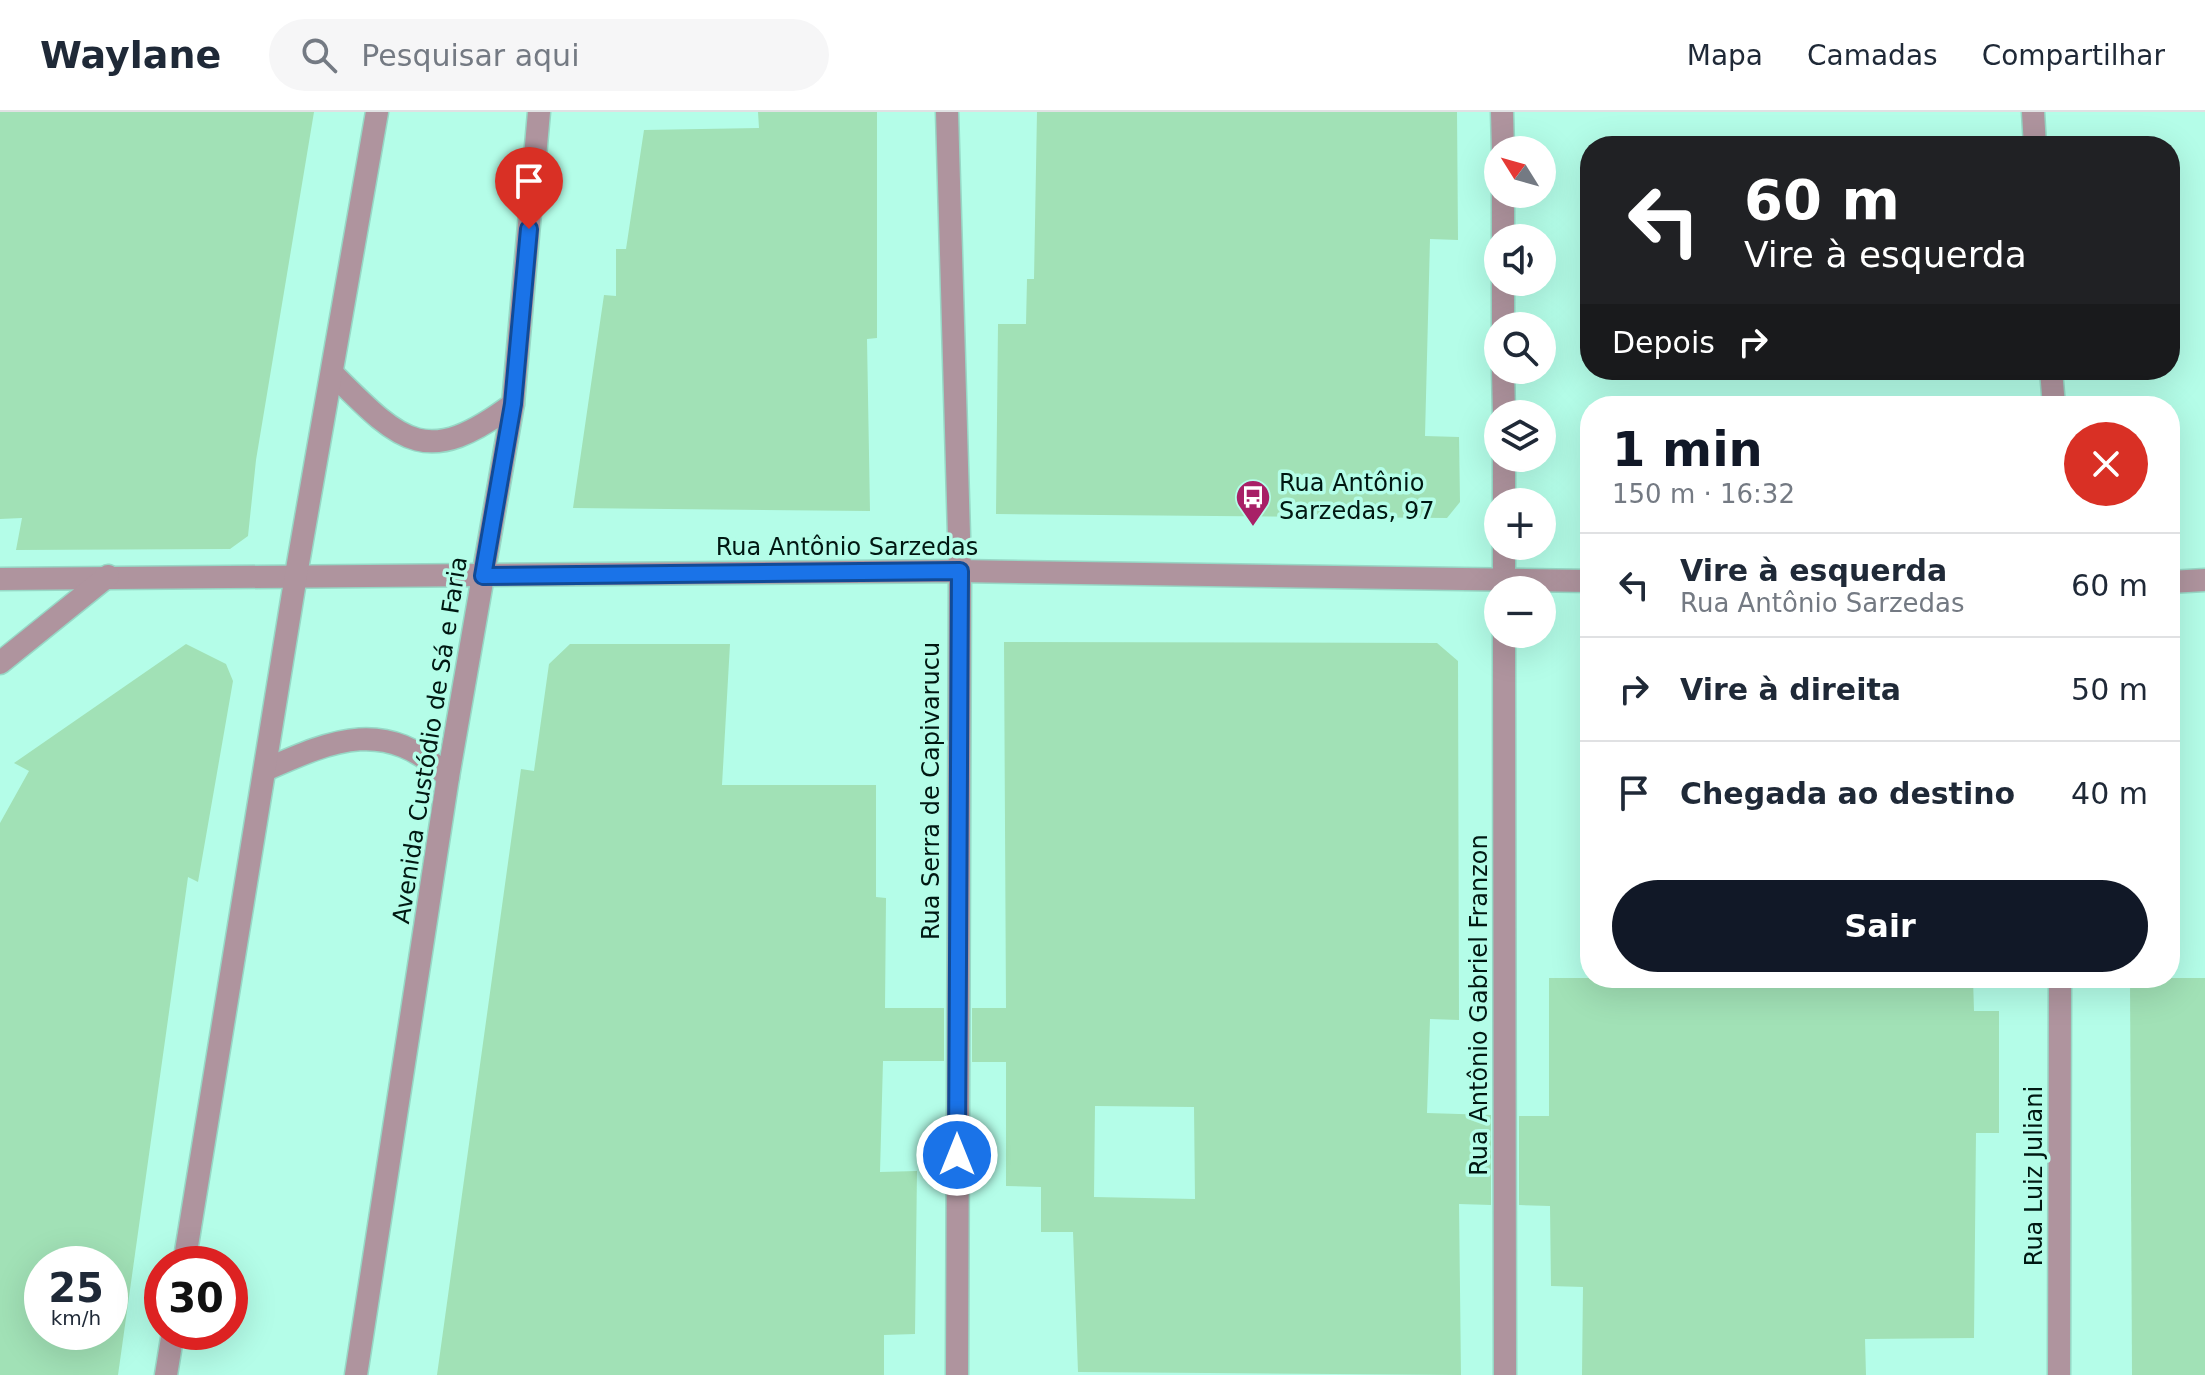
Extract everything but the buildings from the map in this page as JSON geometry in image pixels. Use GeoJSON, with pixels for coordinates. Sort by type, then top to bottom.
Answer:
{"type":"FeatureCollection","features":[{"type":"Feature","properties":{"kind":"street"},"geometry":{"type":"LineString","coordinates":[[187,1246],[296,575],[377,112]]}},
{"type":"Feature","properties":{"kind":"street","name":"Avenida Custódio de Sá e Faria"},"geometry":{"type":"LineString","coordinates":[[356,1375],[448,777],[513,404],[539,112]]}},
{"type":"Feature","properties":{"kind":"street","name":"Rua Serra de Capivarucu"},"geometry":{"type":"LineString","coordinates":[[947,112],[960,571],[957,1375]]}},
{"type":"Feature","properties":{"kind":"street"},"geometry":{"type":"LineString","coordinates":[[1502,112],[1503,136]]}},
{"type":"Feature","properties":{"kind":"street"},"geometry":{"type":"LineString","coordinates":[[2033,112],[2034,136]]}},
{"type":"Feature","properties":{"kind":"street"},"geometry":{"type":"LineString","coordinates":[[333,374],[393,431],[416,439],[459,439],[513,404]]}},
{"type":"Feature","properties":{"kind":"street","name":"Rua Antônio Sarzedas"},"geometry":{"type":"LineString","coordinates":[[0,579],[960,571],[1484,584]]}},
{"type":"Feature","properties":{"kind":"street"},"geometry":{"type":"LineString","coordinates":[[0,663],[108,576]]}},
{"type":"Feature","properties":{"kind":"street"},"geometry":{"type":"LineString","coordinates":[[2180,581],[2205,580]]}},
{"type":"Feature","properties":{"kind":"street","name":"Rua Antônio Sarzedas"},"geometry":{"type":"LineString","coordinates":[[1556,583],[1580,581]]}},
{"type":"Feature","properties":{"kind":"street","name":"Rua Antônio Gabriel Franzon"},"geometry":{"type":"LineString","coordinates":[[1504,648],[1505,1375]]}},
{"type":"Feature","properties":{"kind":"street"},"geometry":{"type":"LineString","coordinates":[[265,770],[348,738],[401,743],[427,757],[448,777]]}},
{"type":"Feature","properties":{"kind":"street","name":"Rua Luiz Juliani"},"geometry":{"type":"LineString","coordinates":[[2059,1375],[2060,988]]}},
{"type":"Feature","properties":{"kind":"street"},"geometry":{"type":"LineString","coordinates":[[166,1375],[170,1350]]}},
{"type":"Feature","properties":{"kind":"place","name":"Rua Antônio Sarzedas, 97"},"geometry":{"type":"Point","coordinates":[1253,528]}},
{"type":"Feature","properties":{"kind":"route"},"geometry":{"type":"LineString","coordinates":[[529,229],[513,404],[483,576],[960,571],[957,651],[957,1155]]}}]}
